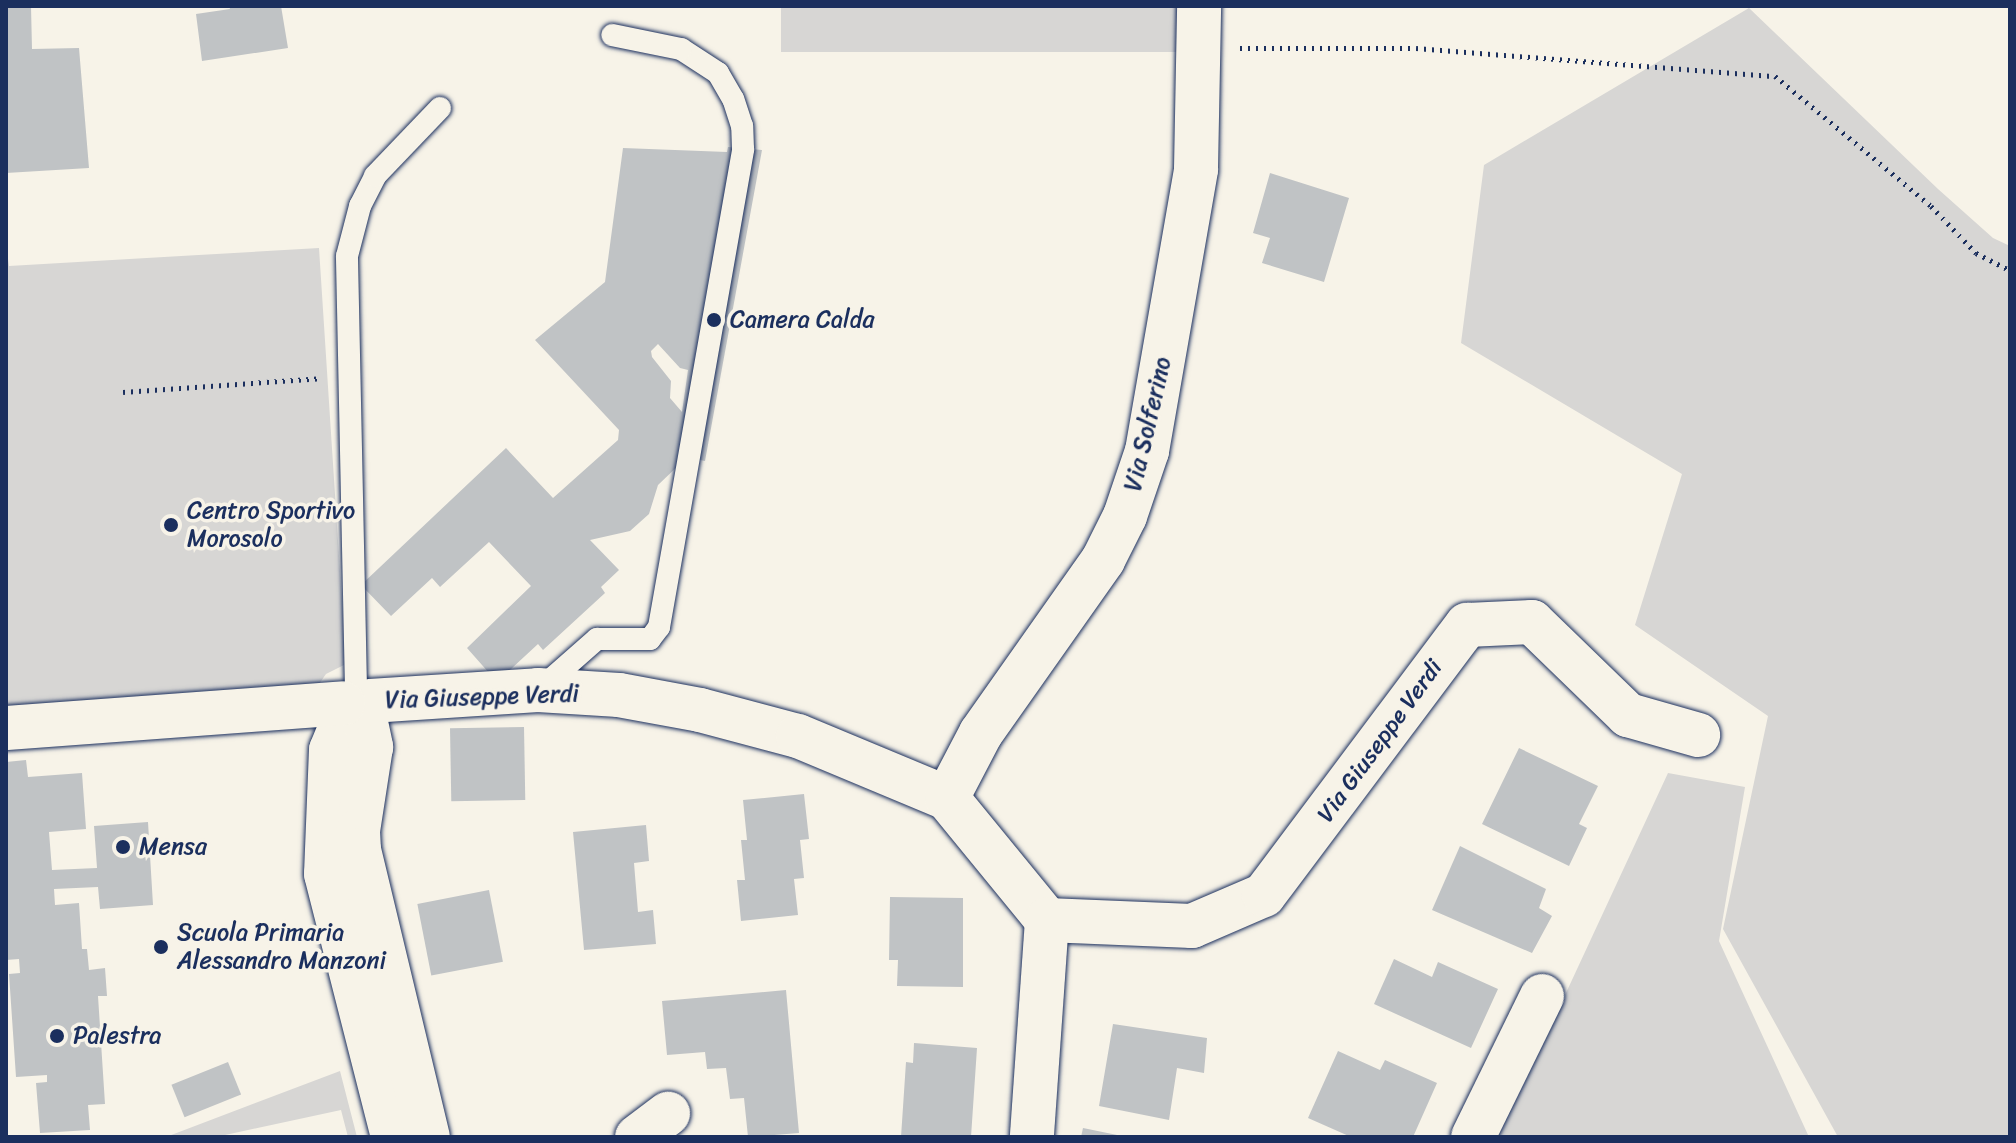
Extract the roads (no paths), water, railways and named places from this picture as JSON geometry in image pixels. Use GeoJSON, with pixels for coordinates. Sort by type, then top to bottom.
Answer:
{"type":"FeatureCollection","features":[{"type":"Feature","properties":{"kind":"street","name":"Via Solferino"},"geometry":{"type":"LineString","coordinates":[[947,798],[989,720],[1103,560],[1129,503],[1147,451],[1196,169],[1199,27]]}},
{"type":"Feature","properties":{"kind":"street","name":"Via Giuseppe Verdi"},"geometry":{"type":"LineString","coordinates":[[6,728],[538,690],[619,695],[700,710],[798,736],[947,798],[1047,920],[1192,926],[1264,895],[1467,625],[1532,622],[1628,715],[1698,735]]}},
{"type":"Feature","properties":{"kind":"street"},"geometry":{"type":"LineString","coordinates":[[356,703],[371,747],[358,831],[359,850],[428,1137]]}},
{"type":"Feature","properties":{"kind":"street"},"geometry":{"type":"LineString","coordinates":[[356,703],[331,750],[326,874],[393,1137]]}},
{"type":"Feature","properties":{"kind":"street"},"geometry":{"type":"LineString","coordinates":[[1032,1137],[1047,920]]}},
{"type":"Feature","properties":{"kind":"street"},"geometry":{"type":"LineString","coordinates":[[1473,1137],[1542,996]]}},
{"type":"Feature","properties":{"kind":"lane"},"geometry":{"type":"LineString","coordinates":[[538,690],[597,639],[650,639],[659,627],[743,149],[742,126],[733,99],[718,73],[681,49],[612,35]]}},
{"type":"Feature","properties":{"kind":"lane"},"geometry":{"type":"LineString","coordinates":[[356,703],[346,278],[348,246],[360,206],[375,176],[440,108]]}},
{"type":"Feature","properties":{"kind":"place","name":"Camera Calda"},"geometry":{"type":"Point","coordinates":[714,320]}},
{"type":"Feature","properties":{"kind":"place","name":"Centro Sportivo Morosolo"},"geometry":{"type":"Point","coordinates":[171,525]}},
{"type":"Feature","properties":{"kind":"place","name":"Mensa"},"geometry":{"type":"Point","coordinates":[123,847]}},
{"type":"Feature","properties":{"kind":"place","name":"Scuola Primaria Alessandro Manzoni"},"geometry":{"type":"Point","coordinates":[161,947]}},
{"type":"Feature","properties":{"kind":"place","name":"Palestra"},"geometry":{"type":"Point","coordinates":[57,1036]}}]}
